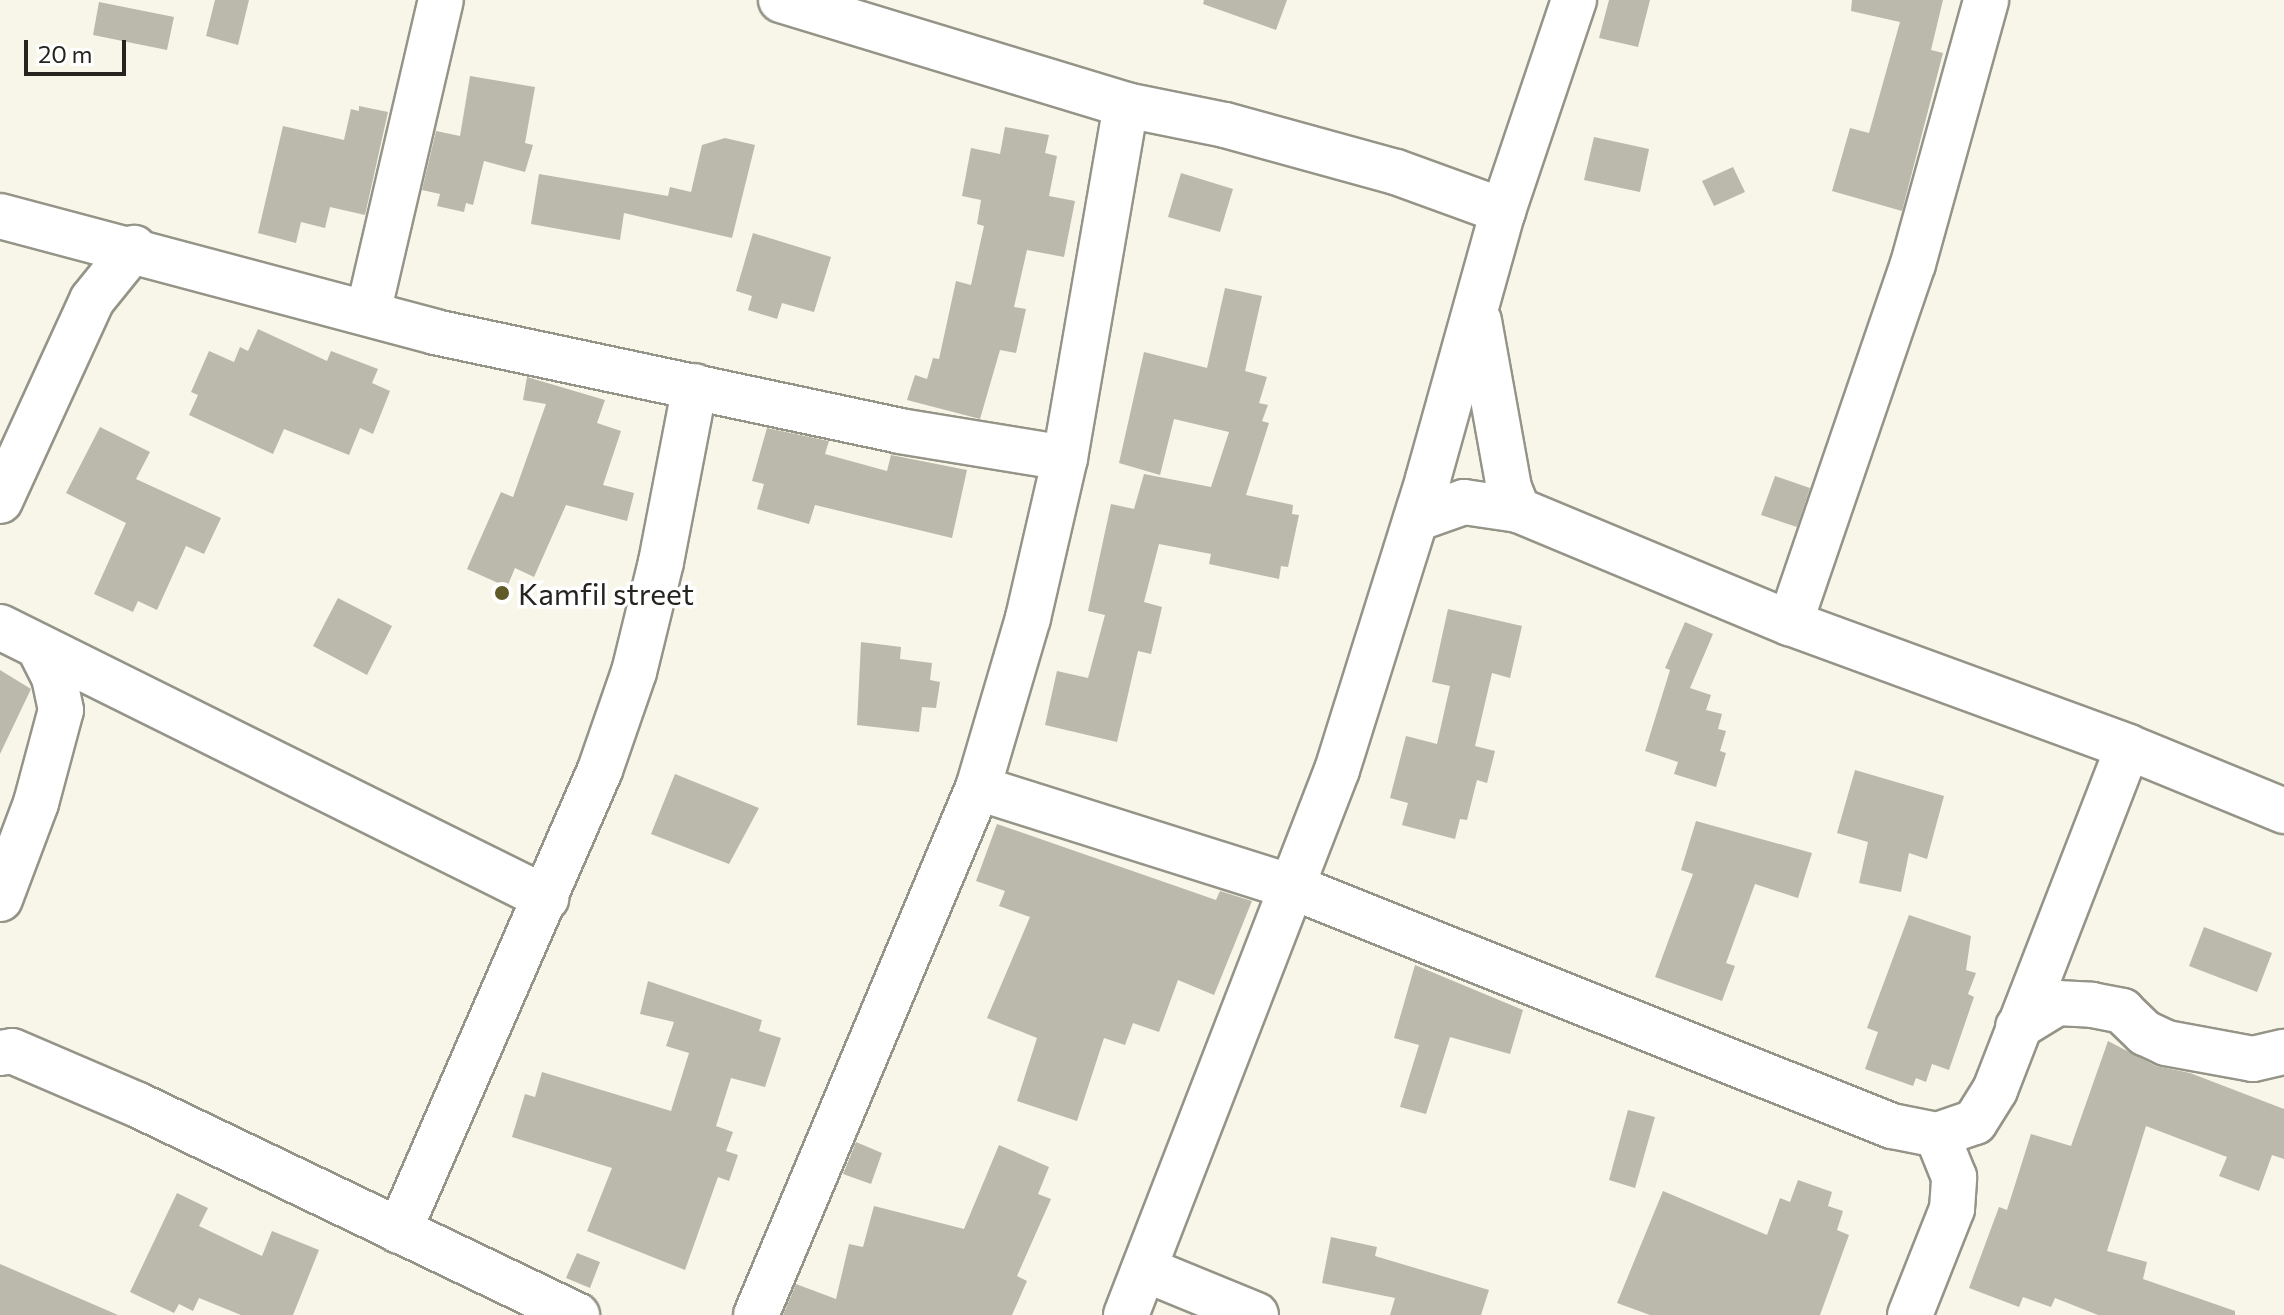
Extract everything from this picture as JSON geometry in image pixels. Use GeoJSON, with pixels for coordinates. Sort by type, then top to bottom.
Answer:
{"type":"FeatureCollection","features":[{"type":"Feature","properties":{"kind":"street"},"geometry":{"type":"LineString","coordinates":[[368,313],[441,0]]}},
{"type":"Feature","properties":{"kind":"street"},"geometry":{"type":"LineString","coordinates":[[781,0],[1126,105],[1225,125],[1396,172],[1503,211]]}},
{"type":"Feature","properties":{"kind":"street"},"geometry":{"type":"LineString","coordinates":[[1126,1315],[1295,888],[1370,671],[1503,211],[1574,0]]}},
{"type":"Feature","properties":{"kind":"street"},"geometry":{"type":"LineString","coordinates":[[1790,623],[1913,264],[1986,0]]}},
{"type":"Feature","properties":{"kind":"street"},"geometry":{"type":"LineString","coordinates":[[756,1315],[978,788],[1028,618],[1065,458],[1126,105]]}},
{"type":"Feature","properties":{"kind":"street"},"geometry":{"type":"LineString","coordinates":[[0,216],[134,248],[435,332],[900,431],[1065,458]]}},
{"type":"Feature","properties":{"kind":"street"},"geometry":{"type":"LineString","coordinates":[[0,501],[92,300],[134,248]]}},
{"type":"Feature","properties":{"kind":"street"},"geometry":{"type":"LineString","coordinates":[[1477,304],[1482,354],[1509,488],[1518,510]]}},
{"type":"Feature","properties":{"kind":"street"},"geometry":{"type":"LineString","coordinates":[[399,1231],[546,898],[634,672],[695,386]]}},
{"type":"Feature","properties":{"kind":"street"},"geometry":{"type":"LineString","coordinates":[[1416,519],[1464,502],[1518,510],[1790,623],[2128,747],[2284,811]]}},
{"type":"Feature","properties":{"kind":"street"},"geometry":{"type":"LineString","coordinates":[[0,627],[546,898]]}},
{"type":"Feature","properties":{"kind":"street"},"geometry":{"type":"LineString","coordinates":[[0,899],[47,768],[61,710],[54,677],[39,648]]}},
{"type":"Feature","properties":{"kind":"street"},"geometry":{"type":"LineString","coordinates":[[61,710],[79,692],[115,685]]}},
{"type":"Feature","properties":{"kind":"street"},"geometry":{"type":"LineString","coordinates":[[978,788],[1295,888],[1892,1126],[1937,1135],[1975,1122],[1995,1090],[2128,747]]}},
{"type":"Feature","properties":{"kind":"street"},"geometry":{"type":"LineString","coordinates":[[2018,1027],[2057,1003],[2092,1005],[2122,1011],[2145,1033],[2166,1043],[2253,1059],[2284,1052]]}},
{"type":"Feature","properties":{"kind":"street"},"geometry":{"type":"LineString","coordinates":[[4,1049],[138,1105],[577,1315]]}},
{"type":"Feature","properties":{"kind":"street"},"geometry":{"type":"LineString","coordinates":[[1910,1315],[1952,1209],[1954,1177],[1937,1135]]}},
{"type":"Feature","properties":{"kind":"street"},"geometry":{"type":"LineString","coordinates":[[1144,1269],[1256,1315]]}},
{"type":"Feature","properties":{"kind":"building"},"geometry":{"type":"Polygon","coordinates":[[[215,0],[249,0],[238,45],[206,36],[215,0]]]}},
{"type":"Feature","properties":{"kind":"building"},"geometry":{"type":"Polygon","coordinates":[[[1204,0],[1287,0],[1276,30],[1203,4],[1204,0]]]}},
{"type":"Feature","properties":{"kind":"building"},"geometry":{"type":"Polygon","coordinates":[[[1609,0],[1650,0],[1638,47],[1599,38],[1609,0]]]}},
{"type":"Feature","properties":{"kind":"building"},"geometry":{"type":"Polygon","coordinates":[[[1852,0],[1943,0],[1931,50],[1943,53],[1902,211],[1832,191],[1850,128],[1869,133],[1900,22],[1851,11],[1852,0]]]}},
{"type":"Feature","properties":{"kind":"building"},"geometry":{"type":"Polygon","coordinates":[[[99,2],[174,17],[167,50],[93,35],[99,2]]]}},
{"type":"Feature","properties":{"kind":"building"},"geometry":{"type":"Polygon","coordinates":[[[470,76],[535,87],[525,143],[533,145],[525,172],[484,161],[473,205],[466,203],[464,212],[437,206],[440,194],[422,190],[436,131],[460,136],[470,76]]]}},
{"type":"Feature","properties":{"kind":"building"},"geometry":{"type":"Polygon","coordinates":[[[359,106],[388,112],[365,215],[330,207],[325,228],[301,222],[296,243],[258,233],[283,126],[344,140],[351,109],[359,111],[359,106]]]}},
{"type":"Feature","properties":{"kind":"building"},"geometry":{"type":"Polygon","coordinates":[[[1005,127],[1049,135],[1045,153],[1057,156],[1049,196],[1075,201],[1064,257],[1027,250],[1014,307],[1026,309],[1016,353],[1000,350],[980,419],[907,400],[915,375],[927,379],[933,358],[939,359],[956,281],[971,285],[984,226],[977,224],[981,200],[962,196],[971,148],[1000,154],[1005,127]]]}},
{"type":"Feature","properties":{"kind":"building"},"geometry":{"type":"Polygon","coordinates":[[[1594,137],[1649,149],[1640,192],[1584,180],[1594,137]]]}},
{"type":"Feature","properties":{"kind":"building"},"geometry":{"type":"Polygon","coordinates":[[[725,138],[755,145],[732,238],[624,213],[620,240],[531,224],[539,174],[668,196],[670,187],[691,192],[702,145],[725,138]]]}},
{"type":"Feature","properties":{"kind":"building"},"geometry":{"type":"Polygon","coordinates":[[[1733,167],[1745,192],[1714,206],[1702,181],[1733,167]]]}},
{"type":"Feature","properties":{"kind":"building"},"geometry":{"type":"Polygon","coordinates":[[[1181,173],[1233,189],[1220,232],[1168,217],[1181,173]]]}},
{"type":"Feature","properties":{"kind":"building"},"geometry":{"type":"Polygon","coordinates":[[[753,233],[831,257],[814,312],[782,303],[777,319],[748,310],[752,296],[736,291],[753,233]]]}},
{"type":"Feature","properties":{"kind":"building"},"geometry":{"type":"Polygon","coordinates":[[[1225,288],[1262,296],[1245,371],[1267,377],[1259,403],[1268,405],[1262,421],[1269,423],[1246,495],[1293,505],[1292,514],[1299,515],[1288,567],[1281,566],[1279,579],[1209,564],[1211,554],[1159,544],[1144,602],[1162,607],[1151,654],[1138,651],[1117,742],[1045,725],[1057,671],[1088,678],[1105,615],[1088,611],[1111,504],[1134,509],[1144,474],[1211,487],[1229,432],[1174,419],[1160,475],[1119,463],[1144,352],[1207,368],[1225,288]]]}},
{"type":"Feature","properties":{"kind":"building"},"geometry":{"type":"Polygon","coordinates":[[[258,329],[327,361],[331,351],[378,369],[372,383],[390,391],[373,434],[360,428],[349,455],[284,429],[273,454],[189,415],[198,395],[191,392],[209,351],[234,362],[240,347],[248,351],[258,329]]]}},
{"type":"Feature","properties":{"kind":"building"},"geometry":{"type":"Polygon","coordinates":[[[527,377],[605,400],[597,423],[621,431],[603,485],[634,493],[627,521],[566,505],[534,577],[515,568],[507,587],[467,569],[501,492],[513,497],[546,404],[523,400],[527,377]]]}},
{"type":"Feature","properties":{"kind":"building"},"geometry":{"type":"Polygon","coordinates":[[[100,427],[150,452],[136,479],[221,518],[204,554],[186,546],[157,610],[138,601],[133,612],[94,594],[126,523],[66,493],[100,427]]]}},
{"type":"Feature","properties":{"kind":"building"},"geometry":{"type":"Polygon","coordinates":[[[767,428],[829,441],[825,454],[887,471],[891,455],[967,470],[952,538],[815,505],[809,524],[757,509],[764,484],[752,481],[767,428]]]}},
{"type":"Feature","properties":{"kind":"building"},"geometry":{"type":"Polygon","coordinates":[[[1775,476],[1810,488],[1797,527],[1761,515],[1775,476]]]}},
{"type":"Feature","properties":{"kind":"building"},"geometry":{"type":"Polygon","coordinates":[[[338,598],[392,626],[367,675],[313,646],[338,598]]]}},
{"type":"Feature","properties":{"kind":"building"},"geometry":{"type":"Polygon","coordinates":[[[1448,609],[1522,626],[1510,678],[1492,673],[1475,746],[1495,751],[1487,783],[1477,780],[1467,820],[1460,819],[1455,839],[1402,825],[1408,803],[1390,798],[1406,736],[1437,744],[1450,686],[1432,682],[1448,609]]]}},
{"type":"Feature","properties":{"kind":"building"},"geometry":{"type":"Polygon","coordinates":[[[1685,622],[1713,634],[1690,688],[1711,695],[1706,710],[1722,714],[1718,729],[1726,731],[1720,751],[1726,753],[1716,787],[1674,774],[1678,762],[1645,751],[1670,670],[1665,668],[1685,622]]]}},
{"type":"Feature","properties":{"kind":"building"},"geometry":{"type":"Polygon","coordinates":[[[861,642],[901,647],[900,659],[932,663],[930,680],[940,682],[936,708],[922,707],[919,732],[857,725],[861,642]]]}},
{"type":"Feature","properties":{"kind":"building"},"geometry":{"type":"Polygon","coordinates":[[[0,670],[31,689],[0,754],[0,670]]]}},
{"type":"Feature","properties":{"kind":"building"},"geometry":{"type":"Polygon","coordinates":[[[1855,770],[1944,796],[1927,859],[1909,853],[1901,892],[1859,883],[1868,842],[1837,833],[1855,770]]]}},
{"type":"Feature","properties":{"kind":"building"},"geometry":{"type":"Polygon","coordinates":[[[675,774],[759,808],[729,864],[651,834],[675,774]]]}},
{"type":"Feature","properties":{"kind":"building"},"geometry":{"type":"Polygon","coordinates":[[[1696,821],[1812,853],[1798,898],[1755,884],[1726,963],[1735,966],[1722,1001],[1655,977],[1693,874],[1681,870],[1696,821]]]}},
{"type":"Feature","properties":{"kind":"building"},"geometry":{"type":"Polygon","coordinates":[[[997,824],[1216,900],[1220,891],[1252,901],[1214,995],[1178,980],[1159,1032],[1133,1023],[1125,1045],[1104,1038],[1077,1121],[1017,1101],[1037,1038],[987,1018],[1030,917],[999,906],[1005,891],[976,881],[997,824]]]}},
{"type":"Feature","properties":{"kind":"building"},"geometry":{"type":"Polygon","coordinates":[[[1909,915],[1971,936],[1966,970],[1976,973],[1968,994],[1974,997],[1949,1070],[1932,1064],[1926,1082],[1916,1078],[1913,1086],[1865,1069],[1878,1032],[1867,1028],[1909,915]]]}},
{"type":"Feature","properties":{"kind":"building"},"geometry":{"type":"Polygon","coordinates":[[[2204,927],[2272,953],[2257,992],[2189,966],[2204,927]]]}},
{"type":"Feature","properties":{"kind":"building"},"geometry":{"type":"Polygon","coordinates":[[[1415,965],[1523,1010],[1510,1054],[1450,1037],[1426,1114],[1400,1107],[1419,1045],[1394,1038],[1415,965]]]}},
{"type":"Feature","properties":{"kind":"building"},"geometry":{"type":"Polygon","coordinates":[[[648,981],[762,1020],[759,1031],[781,1038],[765,1087],[731,1078],[716,1126],[733,1132],[726,1151],[738,1155],[729,1181],[718,1177],[685,1270],[587,1231],[612,1168],[512,1137],[525,1094],[535,1097],[542,1072],[671,1111],[689,1053],[666,1046],[674,1022],[640,1014],[648,981]]]}},
{"type":"Feature","properties":{"kind":"building"},"geometry":{"type":"Polygon","coordinates":[[[2108,1041],[2156,1066],[2190,1073],[2284,1109],[2284,1159],[2272,1155],[2259,1191],[2219,1176],[2227,1157],[2146,1126],[2107,1251],[2147,1262],[2143,1279],[2235,1311],[2235,1315],[2098,1315],[2055,1298],[2051,1307],[2023,1297],[2019,1307],[1969,1288],[1999,1207],[2007,1210],[2031,1134],[2071,1146],[2108,1041]]]}},
{"type":"Feature","properties":{"kind":"building"},"geometry":{"type":"Polygon","coordinates":[[[1628,1110],[1655,1117],[1635,1188],[1609,1180],[1628,1110]]]}},
{"type":"Feature","properties":{"kind":"building"},"geometry":{"type":"Polygon","coordinates":[[[856,1142],[882,1153],[871,1184],[843,1174],[856,1142]]]}},
{"type":"Feature","properties":{"kind":"building"},"geometry":{"type":"Polygon","coordinates":[[[999,1145],[1049,1167],[1038,1194],[1051,1199],[1017,1276],[1027,1281],[1012,1315],[783,1315],[796,1284],[836,1299],[849,1244],[863,1247],[874,1206],[964,1229],[999,1145]]]}},
{"type":"Feature","properties":{"kind":"building"},"geometry":{"type":"Polygon","coordinates":[[[1798,1180],[1832,1192],[1828,1206],[1843,1211],[1837,1230],[1849,1235],[1820,1315],[1650,1315],[1617,1303],[1663,1191],[1767,1235],[1780,1198],[1790,1202],[1798,1180]]]}},
{"type":"Feature","properties":{"kind":"building"},"geometry":{"type":"Polygon","coordinates":[[[177,1193],[208,1208],[199,1226],[262,1256],[272,1231],[319,1250],[293,1315],[241,1315],[199,1298],[193,1311],[179,1304],[174,1313],[130,1292],[177,1193]]]}},
{"type":"Feature","properties":{"kind":"building"},"geometry":{"type":"Polygon","coordinates":[[[1331,1237],[1377,1247],[1375,1256],[1489,1290],[1481,1315],[1390,1315],[1395,1298],[1322,1283],[1331,1237]]]}},
{"type":"Feature","properties":{"kind":"building"},"geometry":{"type":"Polygon","coordinates":[[[577,1253],[600,1262],[590,1288],[566,1278],[577,1253]]]}},
{"type":"Feature","properties":{"kind":"building"},"geometry":{"type":"Polygon","coordinates":[[[0,1264],[118,1315],[0,1315],[0,1264]]]}},
{"type":"Feature","properties":{"kind":"place","name":"Kamfil street"},"geometry":{"type":"Point","coordinates":[502,593]}}]}
